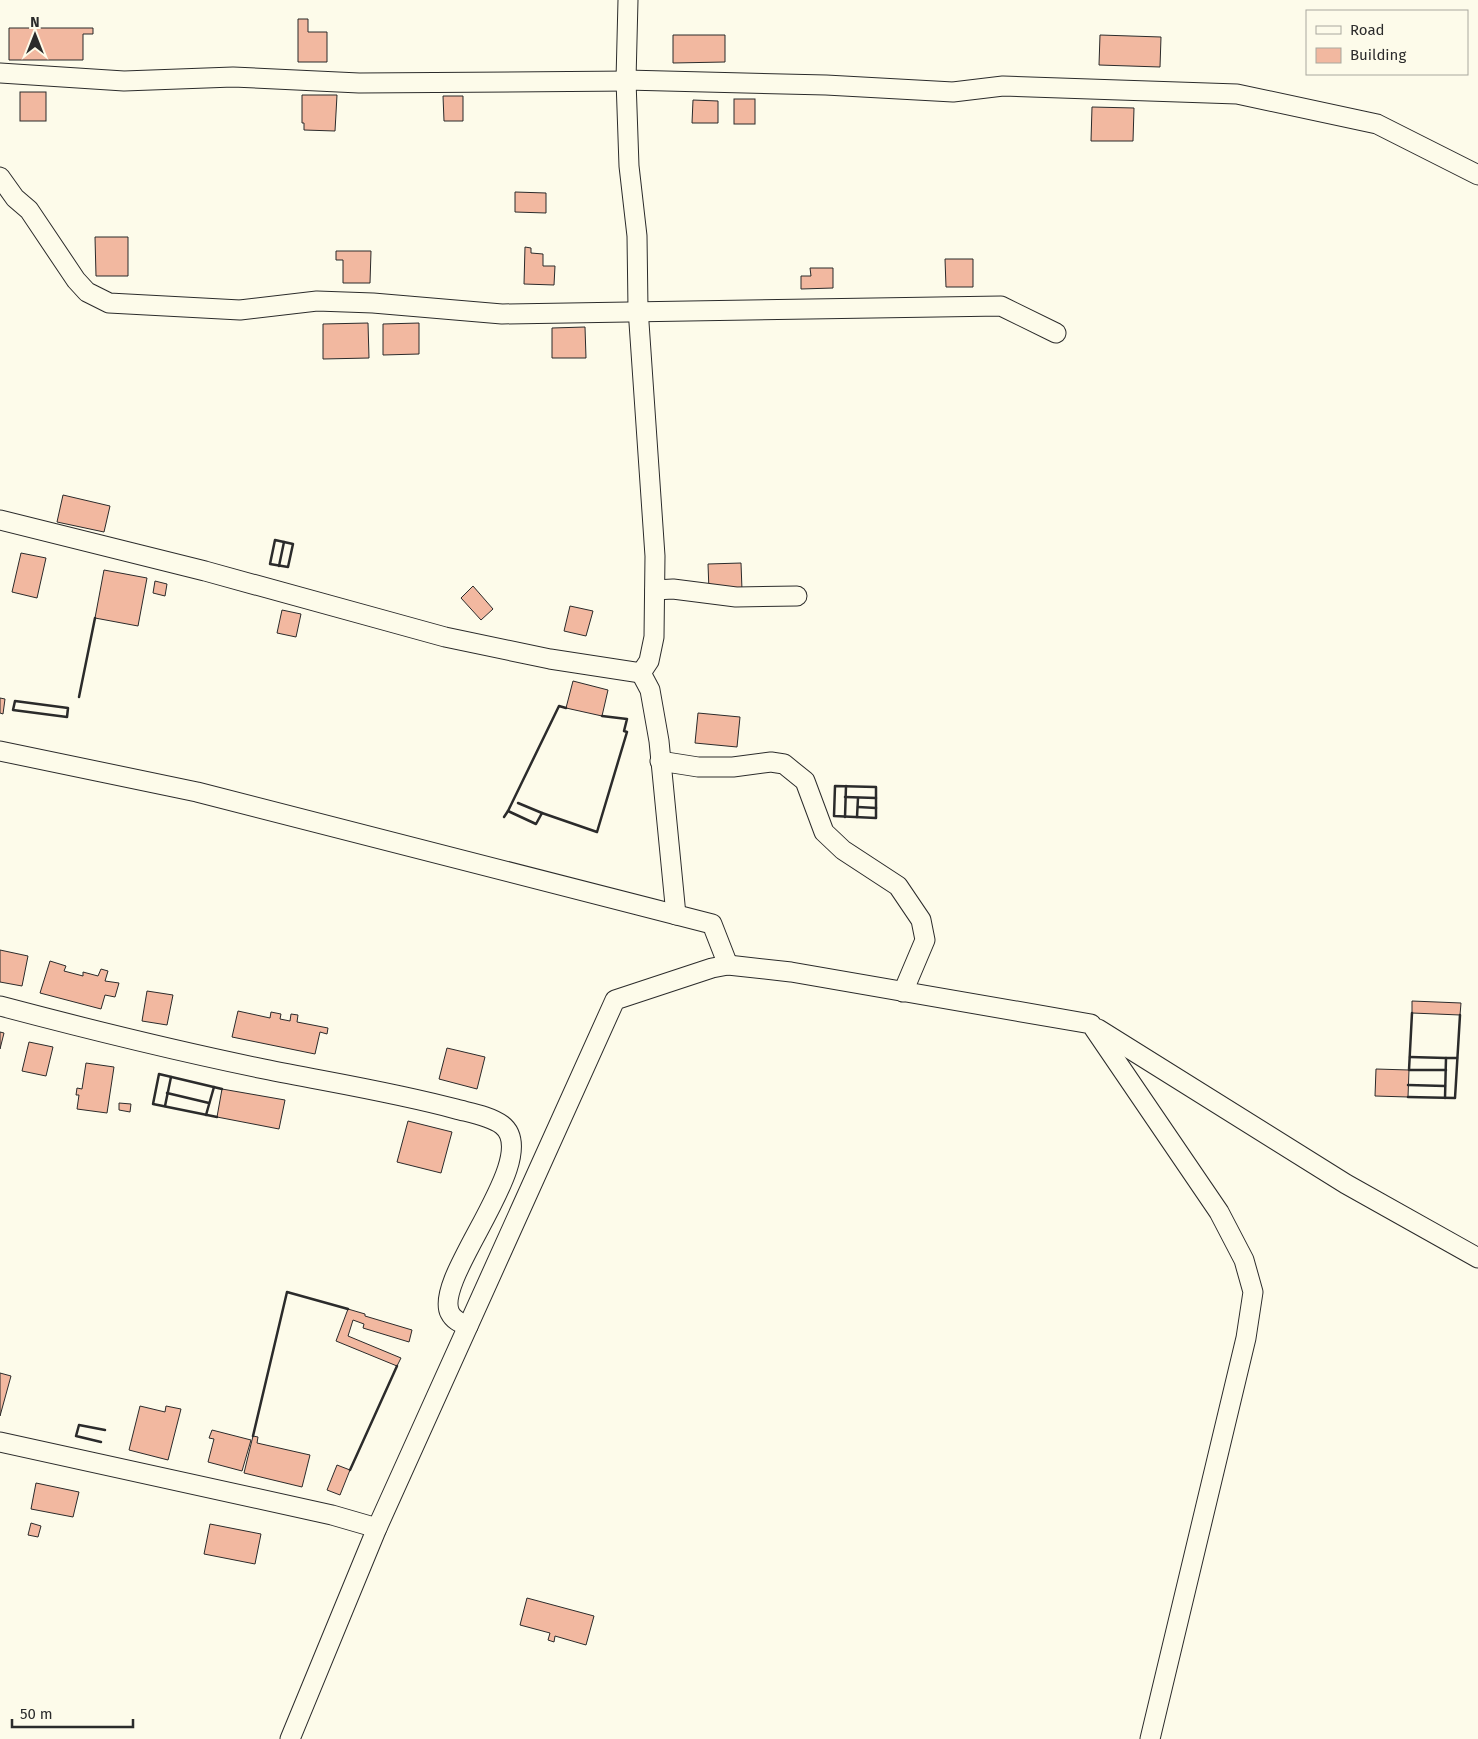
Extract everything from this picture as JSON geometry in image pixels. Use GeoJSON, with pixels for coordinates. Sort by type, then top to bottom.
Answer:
{"type":"FeatureCollection","features":[{"type":"Feature","properties":{"kind":"street"},"geometry":{"type":"LineString","coordinates":[[628,0],[629,166],[637,236],[638,310],[650,453],[656,556],[654,636],[649,661],[641,672]]}},
{"type":"Feature","properties":{"kind":"street"},"geometry":{"type":"LineString","coordinates":[[0,73],[124,81],[232,77],[359,83],[629,80],[817,85],[953,92],[1003,86],[1237,94],[1377,124],[1478,176]]}},
{"type":"Feature","properties":{"kind":"street"},"geometry":{"type":"LineString","coordinates":[[0,178],[15,198],[29,210],[76,280],[87,292],[110,303],[240,310],[316,301],[373,303],[502,314],[638,310],[1001,306],[1056,333]]}},
{"type":"Feature","properties":{"kind":"street"},"geometry":{"type":"LineString","coordinates":[[0,520],[152,557],[445,636],[550,659],[641,672]]}},
{"type":"Feature","properties":{"kind":"street"},"geometry":{"type":"LineString","coordinates":[[655,590],[673,589],[736,597],[797,596]]}},
{"type":"Feature","properties":{"kind":"street"},"geometry":{"type":"LineString","coordinates":[[641,672],[650,690],[660,761],[676,915]]}},
{"type":"Feature","properties":{"kind":"street"},"geometry":{"type":"LineString","coordinates":[[0,751],[197,792],[712,924],[728,965]]}},
{"type":"Feature","properties":{"kind":"street"},"geometry":{"type":"LineString","coordinates":[[660,761],[698,768],[784,764],[805,782],[824,832],[843,850],[898,886],[921,920],[925,940],[903,992]]}},
{"type":"Feature","properties":{"kind":"street"},"geometry":{"type":"LineString","coordinates":[[290,1739],[377,1528],[615,1000],[712,968],[728,965],[791,972],[1091,1024],[1346,1184],[1478,1258]]}},
{"type":"Feature","properties":{"kind":"street"},"geometry":{"type":"LineString","coordinates":[[0,1006],[262,1069],[427,1101],[482,1116],[503,1126],[510,1138],[511,1154],[505,1176],[459,1268],[450,1300],[449,1312],[455,1320],[468,1326]]}},
{"type":"Feature","properties":{"kind":"street"},"geometry":{"type":"LineString","coordinates":[[1091,1024],[1219,1212],[1244,1260],[1253,1292],[1246,1338],[1150,1739]]}},
{"type":"Feature","properties":{"kind":"street"},"geometry":{"type":"LineString","coordinates":[[0,1442],[332,1515],[377,1528]]}},
{"type":"Feature","properties":{"kind":"building"},"geometry":{"type":"Polygon","coordinates":[[[298,19],[308,19],[308,32],[327,32],[327,62],[298,62],[298,19]]]}},
{"type":"Feature","properties":{"kind":"building"},"geometry":{"type":"Polygon","coordinates":[[[9,28],[93,28],[93,34],[83,34],[83,60],[9,60],[9,28]]]}},
{"type":"Feature","properties":{"kind":"building"},"geometry":{"type":"Polygon","coordinates":[[[673,35],[725,35],[725,62],[673,63],[673,35]]]}},
{"type":"Feature","properties":{"kind":"building"},"geometry":{"type":"Polygon","coordinates":[[[1100,35],[1161,37],[1160,67],[1099,65],[1100,35]]]}},
{"type":"Feature","properties":{"kind":"building"},"geometry":{"type":"Polygon","coordinates":[[[20,92],[46,92],[46,121],[20,121],[20,92]]]}},
{"type":"Feature","properties":{"kind":"building"},"geometry":{"type":"Polygon","coordinates":[[[302,95],[337,95],[335,131],[304,130],[304,123],[302,123],[302,95]]]}},
{"type":"Feature","properties":{"kind":"building"},"geometry":{"type":"Polygon","coordinates":[[[443,96],[463,96],[463,121],[444,121],[443,96]]]}},
{"type":"Feature","properties":{"kind":"building"},"geometry":{"type":"Polygon","coordinates":[[[734,99],[755,99],[755,124],[734,124],[734,99]]]}},
{"type":"Feature","properties":{"kind":"building"},"geometry":{"type":"Polygon","coordinates":[[[693,100],[718,101],[718,123],[692,123],[693,100]]]}},
{"type":"Feature","properties":{"kind":"building"},"geometry":{"type":"Polygon","coordinates":[[[1092,107],[1134,108],[1133,141],[1091,141],[1092,107]]]}},
{"type":"Feature","properties":{"kind":"building"},"geometry":{"type":"Polygon","coordinates":[[[515,192],[546,193],[546,213],[515,212],[515,192]]]}},
{"type":"Feature","properties":{"kind":"building"},"geometry":{"type":"Polygon","coordinates":[[[95,237],[128,237],[128,276],[96,276],[95,237]]]}},
{"type":"Feature","properties":{"kind":"building"},"geometry":{"type":"Polygon","coordinates":[[[525,247],[531,248],[531,253],[543,254],[543,266],[555,266],[554,285],[524,284],[525,247]]]}},
{"type":"Feature","properties":{"kind":"building"},"geometry":{"type":"Polygon","coordinates":[[[336,251],[371,251],[370,283],[343,283],[343,260],[336,260],[336,251]]]}},
{"type":"Feature","properties":{"kind":"building"},"geometry":{"type":"Polygon","coordinates":[[[945,259],[973,259],[973,287],[946,287],[945,259]]]}},
{"type":"Feature","properties":{"kind":"building"},"geometry":{"type":"Polygon","coordinates":[[[810,268],[833,268],[833,288],[801,289],[801,276],[811,276],[810,268]]]}},
{"type":"Feature","properties":{"kind":"building"},"geometry":{"type":"Polygon","coordinates":[[[368,323],[369,358],[323,359],[323,324],[368,323]]]}},
{"type":"Feature","properties":{"kind":"building"},"geometry":{"type":"Polygon","coordinates":[[[419,323],[419,354],[383,355],[383,324],[419,323]]]}},
{"type":"Feature","properties":{"kind":"building"},"geometry":{"type":"Polygon","coordinates":[[[585,327],[586,358],[552,358],[552,328],[585,327]]]}},
{"type":"Feature","properties":{"kind":"building"},"geometry":{"type":"Polygon","coordinates":[[[63,495],[110,506],[104,532],[57,522],[63,495]]]}},
{"type":"Feature","properties":{"kind":"building"},"geometry":{"type":"Polygon","coordinates":[[[21,553],[46,558],[37,598],[12,592],[21,553]]]}},
{"type":"Feature","properties":{"kind":"building"},"geometry":{"type":"Polygon","coordinates":[[[741,563],[742,590],[709,591],[708,564],[741,563]]]}},
{"type":"Feature","properties":{"kind":"building"},"geometry":{"type":"Polygon","coordinates":[[[104,570],[147,578],[138,626],[95,618],[104,570]]]}},
{"type":"Feature","properties":{"kind":"building"},"geometry":{"type":"Polygon","coordinates":[[[155,581],[167,584],[165,596],[153,593],[155,581]]]}},
{"type":"Feature","properties":{"kind":"building"},"geometry":{"type":"Polygon","coordinates":[[[473,586],[493,609],[481,620],[461,598],[473,586]]]}},
{"type":"Feature","properties":{"kind":"building"},"geometry":{"type":"Polygon","coordinates":[[[570,606],[593,611],[586,636],[564,631],[570,606]]]}},
{"type":"Feature","properties":{"kind":"building"},"geometry":{"type":"Polygon","coordinates":[[[282,610],[301,614],[296,637],[277,633],[282,610]]]}},
{"type":"Feature","properties":{"kind":"building"},"geometry":{"type":"Polygon","coordinates":[[[573,681],[608,690],[602,716],[566,708],[573,681]]]}},
{"type":"Feature","properties":{"kind":"building"},"geometry":{"type":"Polygon","coordinates":[[[0,698],[5,699],[3,714],[0,713],[0,698]]]}},
{"type":"Feature","properties":{"kind":"building"},"geometry":{"type":"Polygon","coordinates":[[[698,713],[740,717],[737,747],[695,743],[698,713]]]}},
{"type":"Feature","properties":{"kind":"building"},"geometry":{"type":"Polygon","coordinates":[[[0,950],[28,956],[22,986],[0,982],[0,950]]]}},
{"type":"Feature","properties":{"kind":"building"},"geometry":{"type":"Polygon","coordinates":[[[50,961],[66,966],[64,971],[83,976],[83,972],[98,976],[101,969],[108,971],[105,981],[119,983],[115,997],[105,995],[101,1009],[40,993],[50,961]]]}},
{"type":"Feature","properties":{"kind":"building"},"geometry":{"type":"Polygon","coordinates":[[[147,991],[173,995],[167,1025],[142,1021],[147,991]]]}},
{"type":"Feature","properties":{"kind":"building"},"geometry":{"type":"Polygon","coordinates":[[[1412,1001],[1461,1003],[1460,1015],[1412,1013],[1412,1001]]]}},
{"type":"Feature","properties":{"kind":"building"},"geometry":{"type":"Polygon","coordinates":[[[238,1011],[270,1018],[271,1012],[281,1014],[280,1019],[290,1021],[291,1014],[298,1015],[297,1022],[328,1028],[327,1034],[320,1032],[315,1054],[232,1037],[238,1011]]]}},
{"type":"Feature","properties":{"kind":"building"},"geometry":{"type":"Polygon","coordinates":[[[0,1032],[4,1033],[0,1049],[0,1032]]]}},
{"type":"Feature","properties":{"kind":"building"},"geometry":{"type":"Polygon","coordinates":[[[29,1042],[53,1047],[46,1076],[22,1071],[29,1042]]]}},
{"type":"Feature","properties":{"kind":"building"},"geometry":{"type":"Polygon","coordinates":[[[447,1048],[485,1057],[477,1089],[439,1079],[447,1048]]]}},
{"type":"Feature","properties":{"kind":"building"},"geometry":{"type":"Polygon","coordinates":[[[86,1063],[114,1067],[107,1113],[77,1109],[79,1095],[76,1095],[77,1088],[82,1089],[86,1063]]]}},
{"type":"Feature","properties":{"kind":"building"},"geometry":{"type":"Polygon","coordinates":[[[1376,1069],[1409,1070],[1408,1097],[1375,1096],[1376,1069]]]}},
{"type":"Feature","properties":{"kind":"building"},"geometry":{"type":"Polygon","coordinates":[[[222,1089],[285,1100],[279,1129],[217,1117],[222,1089]]]}},
{"type":"Feature","properties":{"kind":"building"},"geometry":{"type":"Polygon","coordinates":[[[119,1103],[131,1104],[130,1112],[119,1110],[119,1103]]]}},
{"type":"Feature","properties":{"kind":"building"},"geometry":{"type":"Polygon","coordinates":[[[408,1121],[452,1132],[441,1173],[397,1162],[408,1121]]]}},
{"type":"Feature","properties":{"kind":"building"},"geometry":{"type":"Polygon","coordinates":[[[348,1309],[412,1330],[409,1342],[363,1328],[364,1324],[353,1320],[348,1336],[401,1358],[397,1366],[336,1341],[348,1309]]]}},
{"type":"Feature","properties":{"kind":"building"},"geometry":{"type":"Polygon","coordinates":[[[0,1373],[11,1376],[0,1416],[0,1373]]]}},
{"type":"Feature","properties":{"kind":"building"},"geometry":{"type":"Polygon","coordinates":[[[140,1406],[165,1412],[166,1406],[181,1409],[168,1460],[129,1450],[140,1406]]]}},
{"type":"Feature","properties":{"kind":"building"},"geometry":{"type":"Polygon","coordinates":[[[212,1430],[251,1440],[242,1471],[208,1462],[214,1439],[209,1438],[212,1430]]]}},
{"type":"Feature","properties":{"kind":"building"},"geometry":{"type":"Polygon","coordinates":[[[253,1436],[258,1437],[257,1443],[310,1455],[302,1487],[244,1473],[253,1436]]]}},
{"type":"Feature","properties":{"kind":"building"},"geometry":{"type":"Polygon","coordinates":[[[337,1465],[350,1470],[340,1495],[327,1490],[337,1465]]]}},
{"type":"Feature","properties":{"kind":"building"},"geometry":{"type":"Polygon","coordinates":[[[36,1483],[79,1492],[73,1517],[31,1509],[36,1483]]]}},
{"type":"Feature","properties":{"kind":"building"},"geometry":{"type":"Polygon","coordinates":[[[31,1523],[41,1526],[38,1537],[28,1535],[31,1523]]]}},
{"type":"Feature","properties":{"kind":"building"},"geometry":{"type":"Polygon","coordinates":[[[210,1524],[261,1534],[255,1564],[204,1554],[210,1524]]]}},
{"type":"Feature","properties":{"kind":"building"},"geometry":{"type":"Polygon","coordinates":[[[527,1598],[594,1616],[586,1645],[555,1636],[554,1642],[548,1640],[550,1633],[520,1625],[527,1598]]]}},
{"type":"Feature","properties":{"kind":"wall"},"geometry":{"type":"LineString","coordinates":[[275,540],[293,544],[288,567],[270,564],[275,540]]}},
{"type":"Feature","properties":{"kind":"wall"},"geometry":{"type":"LineString","coordinates":[[279,566],[284,542]]}},
{"type":"Feature","properties":{"kind":"wall"},"geometry":{"type":"LineString","coordinates":[[79,697],[95,618]]}},
{"type":"Feature","properties":{"kind":"wall"},"geometry":{"type":"LineString","coordinates":[[15,701],[68,708],[67,717],[13,710],[15,701]]}},
{"type":"Feature","properties":{"kind":"wall"},"geometry":{"type":"LineString","coordinates":[[566,708],[559,706],[508,811],[536,824],[542,813],[597,832],[627,732],[624,731],[627,719],[602,716]]}},
{"type":"Feature","properties":{"kind":"wall"},"geometry":{"type":"LineString","coordinates":[[835,786],[876,787],[876,818],[834,816],[835,786]]}},
{"type":"Feature","properties":{"kind":"wall"},"geometry":{"type":"LineString","coordinates":[[845,817],[846,786]]}},
{"type":"Feature","properties":{"kind":"wall"},"geometry":{"type":"LineString","coordinates":[[845,797],[876,798]]}},
{"type":"Feature","properties":{"kind":"wall"},"geometry":{"type":"LineString","coordinates":[[857,817],[858,798]]}},
{"type":"Feature","properties":{"kind":"wall"},"geometry":{"type":"LineString","coordinates":[[518,803],[542,813]]}},
{"type":"Feature","properties":{"kind":"wall"},"geometry":{"type":"LineString","coordinates":[[858,807],[876,808]]}},
{"type":"Feature","properties":{"kind":"wall"},"geometry":{"type":"LineString","coordinates":[[504,817],[508,811]]}},
{"type":"Feature","properties":{"kind":"wall"},"geometry":{"type":"LineString","coordinates":[[1412,1013],[1409,1070],[1446,1070]]}},
{"type":"Feature","properties":{"kind":"wall"},"geometry":{"type":"LineString","coordinates":[[1408,1097],[1455,1098],[1460,1015]]}},
{"type":"Feature","properties":{"kind":"wall"},"geometry":{"type":"LineString","coordinates":[[1410,1057],[1446,1058],[1445,1098]]}},
{"type":"Feature","properties":{"kind":"wall"},"geometry":{"type":"LineString","coordinates":[[1446,1058],[1457,1058]]}},
{"type":"Feature","properties":{"kind":"wall"},"geometry":{"type":"LineString","coordinates":[[217,1117],[153,1104],[159,1074],[222,1089]]}},
{"type":"Feature","properties":{"kind":"wall"},"geometry":{"type":"LineString","coordinates":[[165,1106],[171,1077]]}},
{"type":"Feature","properties":{"kind":"wall"},"geometry":{"type":"LineString","coordinates":[[1408,1085],[1445,1086]]}},
{"type":"Feature","properties":{"kind":"wall"},"geometry":{"type":"LineString","coordinates":[[206,1115],[214,1087]]}},
{"type":"Feature","properties":{"kind":"wall"},"geometry":{"type":"LineString","coordinates":[[167,1093],[209,1103]]}},
{"type":"Feature","properties":{"kind":"wall"},"geometry":{"type":"LineString","coordinates":[[253,1436],[287,1292],[348,1309]]}},
{"type":"Feature","properties":{"kind":"wall"},"geometry":{"type":"LineString","coordinates":[[350,1470],[397,1366]]}},
{"type":"Feature","properties":{"kind":"wall"},"geometry":{"type":"LineString","coordinates":[[101,1442],[76,1436],[79,1425],[105,1430]]}}]}
